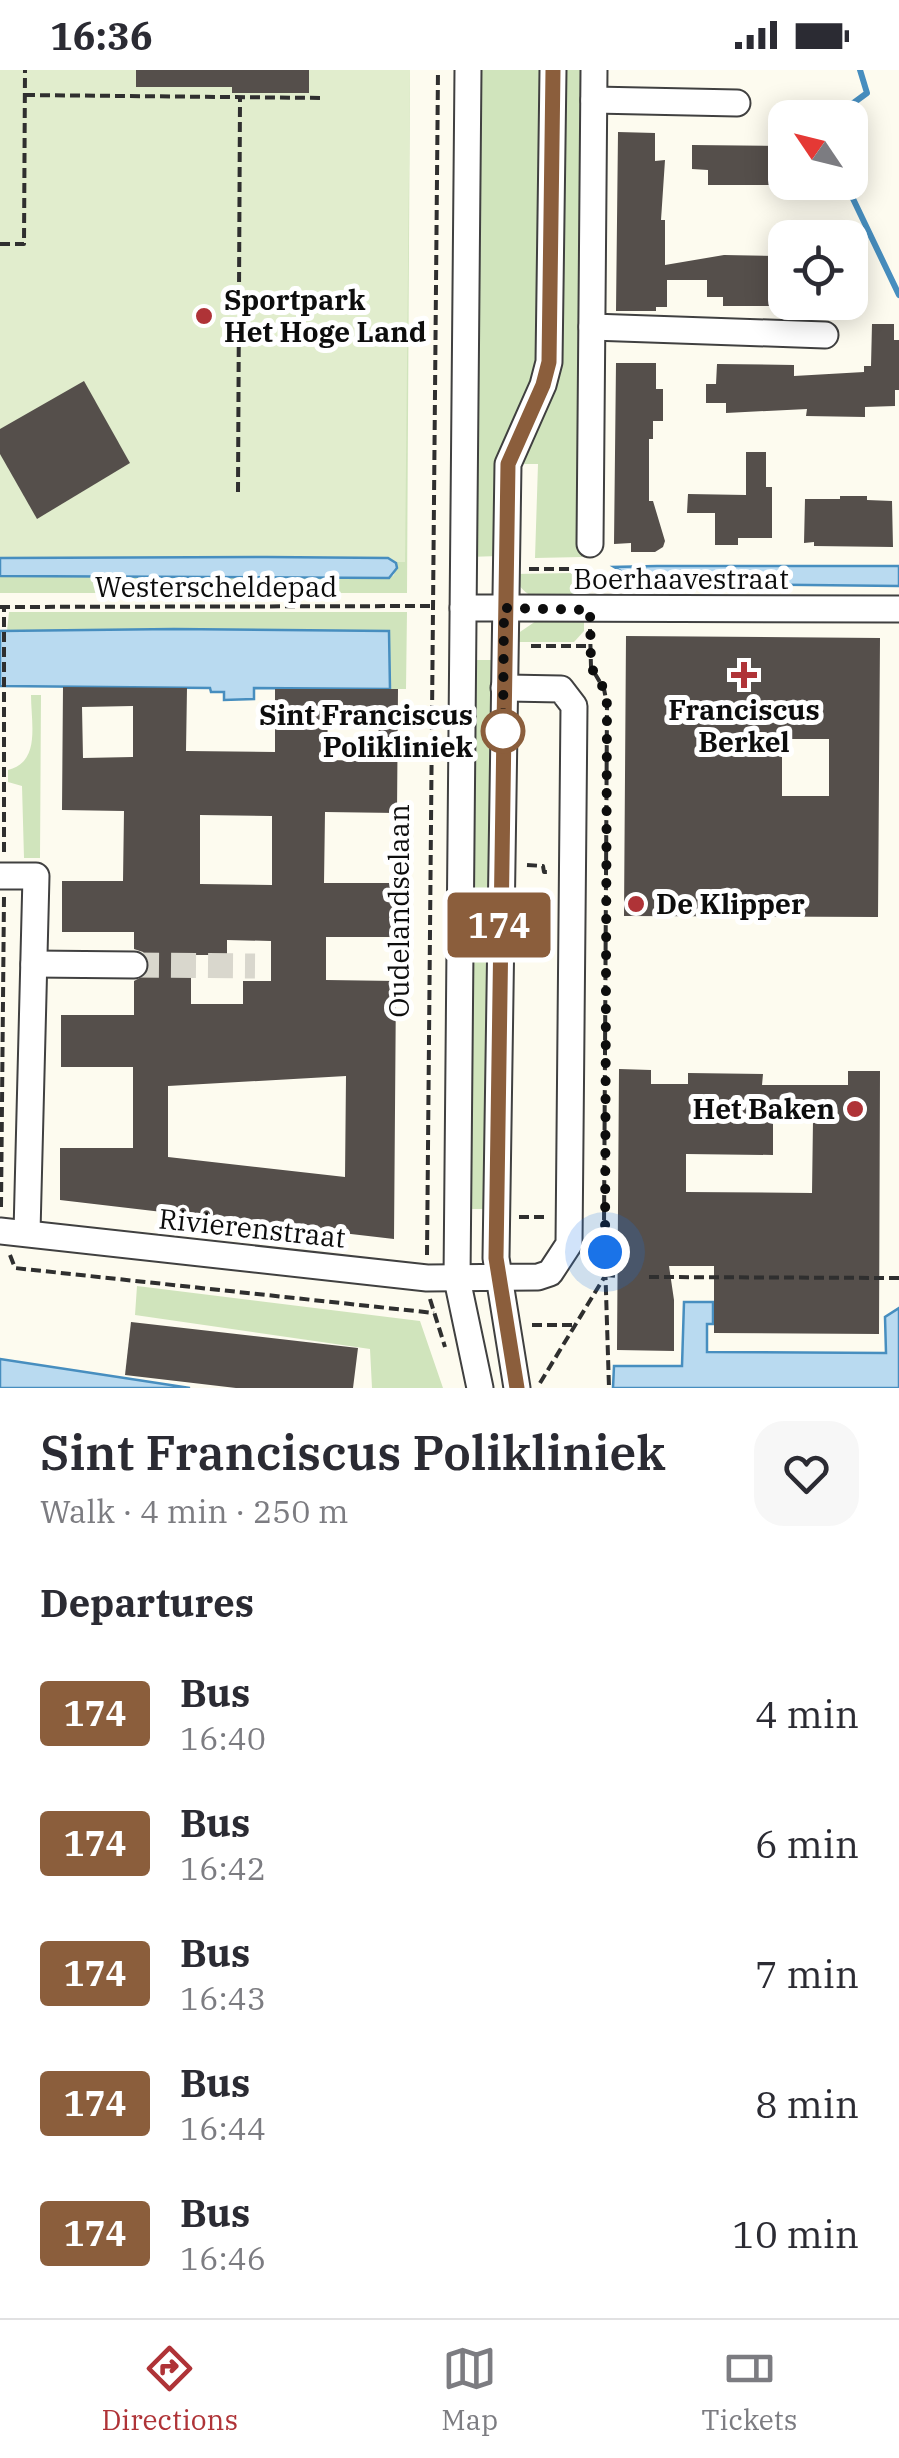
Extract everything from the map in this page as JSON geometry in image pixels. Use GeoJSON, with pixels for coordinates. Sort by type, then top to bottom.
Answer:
{"type":"FeatureCollection","features":[{"type":"Feature","properties":{"kind":"street"},"geometry":{"type":"LineString","coordinates":[[468,70],[457,1279],[480,1388]]}},
{"type":"Feature","properties":{"kind":"street"},"geometry":{"type":"LineString","coordinates":[[516,1388],[498,1278],[500,864],[508,464],[543,385],[549,362],[553,70]]}},
{"type":"Feature","properties":{"kind":"street"},"geometry":{"type":"LineString","coordinates":[[590,544],[594,70]]}},
{"type":"Feature","properties":{"kind":"street"},"geometry":{"type":"LineString","coordinates":[[594,100],[736,103]]}},
{"type":"Feature","properties":{"kind":"street"},"geometry":{"type":"LineString","coordinates":[[592,328],[826,335]]}},
{"type":"Feature","properties":{"kind":"street","name":"Boerhaavestraat"},"geometry":{"type":"LineString","coordinates":[[463,608],[899,609]]}},
{"type":"Feature","properties":{"kind":"street"},"geometry":{"type":"LineString","coordinates":[[498,1278],[550,1273],[570,1244],[574,871],[574,706],[561,689],[504,688]]}},
{"type":"Feature","properties":{"kind":"street"},"geometry":{"type":"LineString","coordinates":[[2,876],[36,876],[34,964],[10,1231]]}},
{"type":"Feature","properties":{"kind":"street"},"geometry":{"type":"LineString","coordinates":[[34,964],[134,965]]}},
{"type":"Feature","properties":{"kind":"street","name":"Rivierenstraat"},"geometry":{"type":"LineString","coordinates":[[10,1231],[427,1278],[498,1278]]}},
{"type":"Feature","properties":{"kind":"path"},"geometry":{"type":"LineString","coordinates":[[0,244],[24,244],[25,70]]}},
{"type":"Feature","properties":{"kind":"path","name":"Oudelandselaan"},"geometry":{"type":"LineString","coordinates":[[438,70],[427,1293],[448,1354]]}},
{"type":"Feature","properties":{"kind":"path"},"geometry":{"type":"LineString","coordinates":[[25,95],[324,98]]}},
{"type":"Feature","properties":{"kind":"path"},"geometry":{"type":"LineString","coordinates":[[238,492],[240,98]]}},
{"type":"Feature","properties":{"kind":"path"},"geometry":{"type":"LineString","coordinates":[[590,544],[591,667],[604,689],[607,704],[605,1275],[609,1388]]}},
{"type":"Feature","properties":{"kind":"path","name":"Westerscheldepad"},"geometry":{"type":"LineString","coordinates":[[2,608],[432,606]]}},
{"type":"Feature","properties":{"kind":"path"},"geometry":{"type":"LineString","coordinates":[[2,608],[2,876],[10,1231],[15,1268],[434,1313]]}},
{"type":"Feature","properties":{"kind":"path"},"geometry":{"type":"LineString","coordinates":[[500,864],[543,866],[544,872],[574,871]]}},
{"type":"Feature","properties":{"kind":"path"},"geometry":{"type":"LineString","coordinates":[[605,1275],[617,1276]]}},
{"type":"Feature","properties":{"kind":"path"},"geometry":{"type":"LineString","coordinates":[[539,1388],[605,1275]]}},
{"type":"Feature","properties":{"kind":"path"},"geometry":{"type":"LineString","coordinates":[[650,1277],[899,1278]]}},
{"type":"Feature","properties":{"kind":"green space","name":"Sportpark Het Hoge Land"},"geometry":{"type":"Polygon","coordinates":[[[0,70],[410,70],[405,562],[0,562],[0,70]]]}},
{"type":"Feature","properties":{"kind":"green space"},"geometry":{"type":"Polygon","coordinates":[[[384,70],[410,70],[407,593],[0,593],[0,576],[394,575],[396,563],[0,541],[384,70]]]}},
{"type":"Feature","properties":{"kind":"green space"},"geometry":{"type":"Polygon","coordinates":[[[473,70],[544,70],[542,356],[499,556],[468,557],[473,70]]]}},
{"type":"Feature","properties":{"kind":"green space"},"geometry":{"type":"Polygon","coordinates":[[[560,70],[587,70],[582,557],[535,558],[538,464],[523,464],[525,442],[556,375],[560,70]]]}},
{"type":"Feature","properties":{"kind":"green space"},"geometry":{"type":"Polygon","coordinates":[[[574,573],[582,585],[582,599],[533,596],[514,574],[574,573]]]}},
{"type":"Feature","properties":{"kind":"green space"},"geometry":{"type":"Polygon","coordinates":[[[9,612],[407,612],[406,689],[390,689],[389,631],[7,631],[9,612]]]}},
{"type":"Feature","properties":{"kind":"green space"},"geometry":{"type":"Polygon","coordinates":[[[539,619],[584,620],[584,631],[574,642],[512,642],[539,619]]]}},
{"type":"Feature","properties":{"kind":"green space"},"geometry":{"type":"Polygon","coordinates":[[[469,660],[497,660],[489,1209],[465,1209],[469,660]]]}},
{"type":"Feature","properties":{"kind":"green space"},"geometry":{"type":"Polygon","coordinates":[[[31,695],[41,695],[40,858],[24,858],[22,786],[8,782],[8,770],[26,759],[30,750],[31,695]]]}},
{"type":"Feature","properties":{"kind":"green space"},"geometry":{"type":"Polygon","coordinates":[[[137,1286],[420,1321],[443,1388],[372,1388],[370,1349],[135,1315],[137,1286]]]}},
{"type":"Feature","properties":{"kind":"water"},"geometry":{"type":"Polygon","coordinates":[[[0,558],[388,558],[397,568],[389,578],[0,576],[0,558]]]}},
{"type":"Feature","properties":{"kind":"water"},"geometry":{"type":"Polygon","coordinates":[[[899,566],[899,586],[641,583],[614,567],[899,566]]]}},
{"type":"Feature","properties":{"kind":"water"},"geometry":{"type":"Polygon","coordinates":[[[0,631],[389,631],[390,689],[254,688],[254,699],[224,700],[224,692],[211,692],[210,688],[0,686],[0,631]]]}},
{"type":"Feature","properties":{"kind":"water"},"geometry":{"type":"Polygon","coordinates":[[[684,1302],[713,1302],[713,1324],[707,1324],[707,1352],[886,1353],[885,1317],[899,1308],[899,1388],[613,1388],[614,1366],[682,1366],[684,1302]]]}},
{"type":"Feature","properties":{"kind":"water"},"geometry":{"type":"Polygon","coordinates":[[[0,1359],[190,1388],[0,1388],[0,1359]]]}},
{"type":"Feature","properties":{"kind":"building"},"geometry":{"type":"Polygon","coordinates":[[[136,70],[309,70],[309,93],[232,93],[232,87],[136,87],[136,70]]]}},
{"type":"Feature","properties":{"kind":"building"},"geometry":{"type":"Polygon","coordinates":[[[618,132],[655,133],[655,161],[665,160],[661,220],[665,220],[665,265],[724,255],[768,256],[768,306],[723,306],[723,297],[707,297],[707,280],[667,280],[667,307],[656,307],[656,311],[616,311],[618,132]]]}},
{"type":"Feature","properties":{"kind":"building"},"geometry":{"type":"Polygon","coordinates":[[[692,145],[768,146],[768,185],[708,185],[708,170],[692,169],[692,145]]]}},
{"type":"Feature","properties":{"kind":"building"},"geometry":{"type":"Polygon","coordinates":[[[872,324],[894,324],[894,340],[899,340],[899,390],[895,390],[895,406],[865,407],[865,417],[806,416],[807,409],[726,413],[726,403],[706,403],[706,384],[716,384],[717,364],[794,365],[794,376],[864,372],[864,366],[871,366],[872,324]]]}},
{"type":"Feature","properties":{"kind":"building"},"geometry":{"type":"Polygon","coordinates":[[[616,363],[656,363],[656,389],[663,389],[663,421],[653,421],[653,439],[649,439],[649,501],[653,501],[665,541],[655,552],[631,552],[631,543],[614,544],[616,363]]]}},
{"type":"Feature","properties":{"kind":"building"},"geometry":{"type":"Polygon","coordinates":[[[84,381],[130,463],[37,519],[0,454],[0,429],[84,381]]]}},
{"type":"Feature","properties":{"kind":"building"},"geometry":{"type":"Polygon","coordinates":[[[746,452],[766,452],[766,487],[772,487],[772,538],[738,538],[738,545],[715,545],[715,513],[687,513],[688,494],[746,495],[746,452]]]}},
{"type":"Feature","properties":{"kind":"building"},"geometry":{"type":"Polygon","coordinates":[[[840,496],[892,501],[893,547],[804,543],[805,499],[840,496]]]}},
{"type":"Feature","properties":{"kind":"building"},"geometry":{"type":"Polygon","coordinates":[[[626,636],[880,638],[878,917],[624,916],[626,636]],[[782,739],[782,796],[829,796],[829,739],[782,739]]]}},
{"type":"Feature","properties":{"kind":"building"},"geometry":{"type":"Polygon","coordinates":[[[63,687],[187,688],[186,751],[275,752],[275,689],[398,689],[397,813],[325,812],[324,883],[397,883],[396,937],[326,937],[326,980],[396,981],[394,1239],[60,1200],[60,1148],[133,1148],[133,1067],[61,1067],[61,1015],[134,1015],[134,981],[147,974],[150,964],[143,952],[134,949],[134,932],[62,932],[62,881],[123,881],[124,811],[62,810],[63,687]],[[133,706],[82,707],[83,758],[133,757],[133,706]],[[328,709],[327,760],[378,761],[379,710],[328,709]],[[200,815],[200,884],[272,885],[272,816],[200,815]],[[227,940],[227,955],[191,955],[191,1004],[243,1004],[243,981],[271,981],[271,941],[227,940]],[[346,1076],[168,1086],[168,1157],[345,1177],[346,1076]]]}},
{"type":"Feature","properties":{"kind":"building"},"geometry":{"type":"Polygon","coordinates":[[[619,1069],[651,1070],[651,1084],[688,1084],[688,1073],[763,1074],[762,1085],[848,1085],[848,1071],[880,1071],[879,1334],[714,1333],[714,1266],[669,1266],[674,1351],[617,1350],[619,1069]],[[773,1120],[773,1155],[686,1154],[686,1192],[812,1193],[813,1120],[773,1120]]]}},
{"type":"Feature","properties":{"kind":"building"},"geometry":{"type":"Polygon","coordinates":[[[131,1322],[358,1348],[353,1388],[236,1388],[125,1375],[131,1322]]]}},
{"type":"Feature","properties":{"kind":"waterway"},"geometry":{"type":"LineString","coordinates":[[857,100],[867,93],[860,70]]}},
{"type":"Feature","properties":{"kind":"waterway"},"geometry":{"type":"LineString","coordinates":[[854,200],[899,295]]}},
{"type":"Feature","properties":{"kind":"tunnel"},"geometry":{"type":"LineString","coordinates":[[134,965],[255,966]]}},
{"type":"Feature","properties":{"kind":"bus line","name":"174"},"geometry":{"type":"LineString","coordinates":[[517,1388],[496,1258],[504,608],[508,464],[543,385],[549,362],[553,70]]}},
{"type":"Feature","properties":{"kind":"place","name":"Sportpark Het Hoge Land"},"geometry":{"type":"Point","coordinates":[204,316]}},
{"type":"Feature","properties":{"kind":"place","name":"Franciscus Berkel"},"geometry":{"type":"Point","coordinates":[744,675]}},
{"type":"Feature","properties":{"kind":"place","name":"Sint Franciscus Polikliniek"},"geometry":{"type":"Point","coordinates":[503,731]}},
{"type":"Feature","properties":{"kind":"place","name":"De Klipper"},"geometry":{"type":"Point","coordinates":[636,904]}},
{"type":"Feature","properties":{"kind":"place","name":"Het Baken"},"geometry":{"type":"Point","coordinates":[855,1109]}},
{"type":"Feature","properties":{"kind":"route"},"geometry":{"type":"LineString","coordinates":[[503,731],[504,608],[590,610],[591,667],[604,689],[607,704],[605,1252]]}}]}
